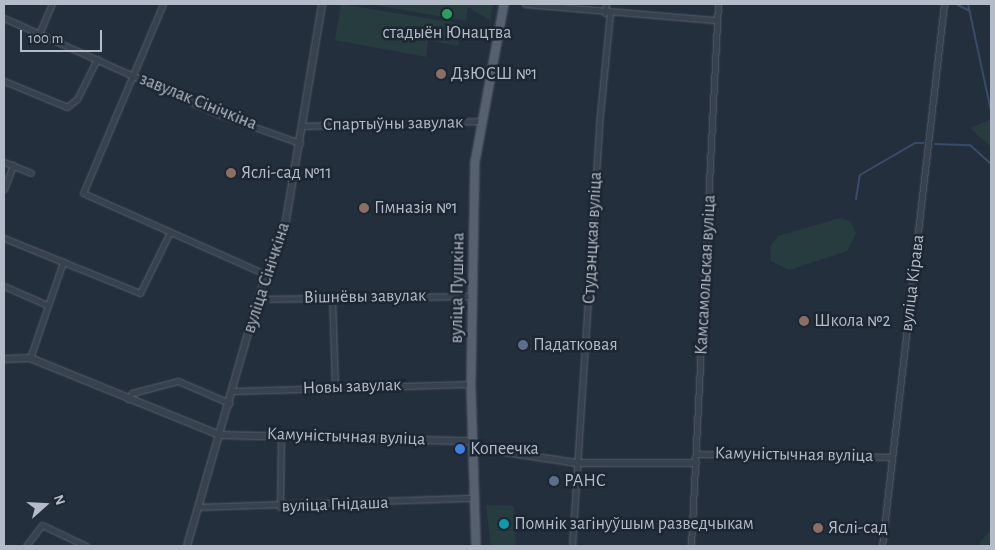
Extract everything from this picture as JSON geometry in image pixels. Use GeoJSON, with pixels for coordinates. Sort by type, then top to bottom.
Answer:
{"type":"FeatureCollection","features":[{"type":"Feature","properties":{"kind":"main road","name":"вуліца Пушкіна"},"geometry":{"type":"LineString","coordinates":[[476,546],[472,498],[471,384],[475,162],[504,4]]}},
{"type":"Feature","properties":{"kind":"street"},"geometry":{"type":"LineString","coordinates":[[39,34],[52,4]]}},
{"type":"Feature","properties":{"kind":"street"},"geometry":{"type":"LineString","coordinates":[[163,4],[131,75],[83,193],[267,275]]}},
{"type":"Feature","properties":{"kind":"street","name":"вуліца Сінічкіна"},"geometry":{"type":"LineString","coordinates":[[187,546],[234,391],[258,299],[286,220],[301,143],[322,4]]}},
{"type":"Feature","properties":{"kind":"street"},"geometry":{"type":"LineString","coordinates":[[525,4],[608,13],[717,20]]}},
{"type":"Feature","properties":{"kind":"street","name":"Студэнцкая вуліца"},"geometry":{"type":"LineString","coordinates":[[572,546],[576,463],[608,13],[606,4]]}},
{"type":"Feature","properties":{"kind":"street","name":"Камсамольская вуліца"},"geometry":{"type":"LineString","coordinates":[[691,546],[718,4]]}},
{"type":"Feature","properties":{"kind":"street","name":"вуліца Кірава"},"geometry":{"type":"LineString","coordinates":[[882,546],[944,4]]}},
{"type":"Feature","properties":{"kind":"street","name":"завулак Сінічкіна"},"geometry":{"type":"LineString","coordinates":[[4,18],[218,114],[301,143]]}},
{"type":"Feature","properties":{"kind":"street"},"geometry":{"type":"LineString","coordinates":[[4,82],[67,108],[77,99],[97,59]]}},
{"type":"Feature","properties":{"kind":"street","name":"Спартыўны завулак"},"geometry":{"type":"LineString","coordinates":[[303,126],[482,122]]}},
{"type":"Feature","properties":{"kind":"street"},"geometry":{"type":"LineString","coordinates":[[4,162],[31,173]]}},
{"type":"Feature","properties":{"kind":"street"},"geometry":{"type":"LineString","coordinates":[[4,189],[13,166]]}},
{"type":"Feature","properties":{"kind":"street"},"geometry":{"type":"LineString","coordinates":[[4,238],[140,293],[170,232]]}},
{"type":"Feature","properties":{"kind":"street"},"geometry":{"type":"LineString","coordinates":[[30,358],[63,262]]}},
{"type":"Feature","properties":{"kind":"street"},"geometry":{"type":"LineString","coordinates":[[4,286],[47,305]]}},
{"type":"Feature","properties":{"kind":"street"},"geometry":{"type":"LineString","coordinates":[[332,296],[335,388]]}},
{"type":"Feature","properties":{"kind":"street","name":"Вішнёвы завулак"},"geometry":{"type":"LineString","coordinates":[[258,299],[332,296],[472,296]]}},
{"type":"Feature","properties":{"kind":"street"},"geometry":{"type":"LineString","coordinates":[[4,359],[30,358],[220,435]]}},
{"type":"Feature","properties":{"kind":"street"},"geometry":{"type":"LineString","coordinates":[[128,399],[132,393],[178,381],[229,403]]}},
{"type":"Feature","properties":{"kind":"street","name":"Новы завулак"},"geometry":{"type":"LineString","coordinates":[[234,391],[471,384]]}},
{"type":"Feature","properties":{"kind":"street"},"geometry":{"type":"LineString","coordinates":[[280,507],[281,434]]}},
{"type":"Feature","properties":{"kind":"street","name":"Камуністычная вуліца"},"geometry":{"type":"LineString","coordinates":[[220,435],[281,434],[472,444],[576,463],[696,463]]}},
{"type":"Feature","properties":{"kind":"street","name":"Камуністычная вуліца"},"geometry":{"type":"LineString","coordinates":[[696,454],[892,457]]}},
{"type":"Feature","properties":{"kind":"street","name":"вуліца Гнідаша"},"geometry":{"type":"LineString","coordinates":[[198,507],[280,507],[472,498]]}},
{"type":"Feature","properties":{"kind":"street"},"geometry":{"type":"LineString","coordinates":[[26,546],[42,525],[86,546]]}},
{"type":"Feature","properties":{"kind":"green space"},"geometry":{"type":"Polygon","coordinates":[[[341,4],[462,24],[458,46],[428,40],[426,57],[335,40],[341,4]]]}},
{"type":"Feature","properties":{"kind":"green space","name":"стадыён Юнацтва"},"geometry":{"type":"Polygon","coordinates":[[[369,4],[493,4],[490,20],[468,7],[466,21],[369,4]]]}},
{"type":"Feature","properties":{"kind":"green space"},"geometry":{"type":"Polygon","coordinates":[[[991,119],[991,147],[970,128],[991,119]]]}},
{"type":"Feature","properties":{"kind":"green space"},"geometry":{"type":"Polygon","coordinates":[[[840,218],[850,221],[856,233],[847,251],[789,270],[771,261],[770,247],[778,236],[840,218]]]}},
{"type":"Feature","properties":{"kind":"green space"},"geometry":{"type":"Polygon","coordinates":[[[486,505],[514,506],[516,546],[491,546],[486,505]]]}},
{"type":"Feature","properties":{"kind":"green space"},"geometry":{"type":"Polygon","coordinates":[[[991,530],[991,546],[979,546],[980,542],[991,530]]]}},
{"type":"Feature","properties":{"kind":"waterway"},"geometry":{"type":"LineString","coordinates":[[956,4],[970,11]]}},
{"type":"Feature","properties":{"kind":"waterway"},"geometry":{"type":"LineString","coordinates":[[968,4],[991,111]]}},
{"type":"Feature","properties":{"kind":"waterway"},"geometry":{"type":"LineString","coordinates":[[856,199],[860,175],[915,143],[923,143]]}},
{"type":"Feature","properties":{"kind":"waterway"},"geometry":{"type":"LineString","coordinates":[[935,144],[970,145],[991,164]]}},
{"type":"Feature","properties":{"kind":"place","name":"стадыён Юнацтва"},"geometry":{"type":"Point","coordinates":[447,14]}},
{"type":"Feature","properties":{"kind":"place","name":"ДзЮСШ №1"},"geometry":{"type":"Point","coordinates":[441,74]}},
{"type":"Feature","properties":{"kind":"place","name":"Яслі-сад №11"},"geometry":{"type":"Point","coordinates":[231,173]}},
{"type":"Feature","properties":{"kind":"place","name":"Гімназія №1"},"geometry":{"type":"Point","coordinates":[364,208]}},
{"type":"Feature","properties":{"kind":"place","name":"Школа №2"},"geometry":{"type":"Point","coordinates":[804,321]}},
{"type":"Feature","properties":{"kind":"place","name":"Падатковая"},"geometry":{"type":"Point","coordinates":[523,345]}},
{"type":"Feature","properties":{"kind":"place","name":"Копеечка"},"geometry":{"type":"Point","coordinates":[460,449]}},
{"type":"Feature","properties":{"kind":"place","name":"РАНС"},"geometry":{"type":"Point","coordinates":[554,481]}},
{"type":"Feature","properties":{"kind":"place","name":"Помнік загінуўшым разведчыкам"},"geometry":{"type":"Point","coordinates":[504,524]}},
{"type":"Feature","properties":{"kind":"place","name":"Яслі-сад"},"geometry":{"type":"Point","coordinates":[818,528]}}]}
